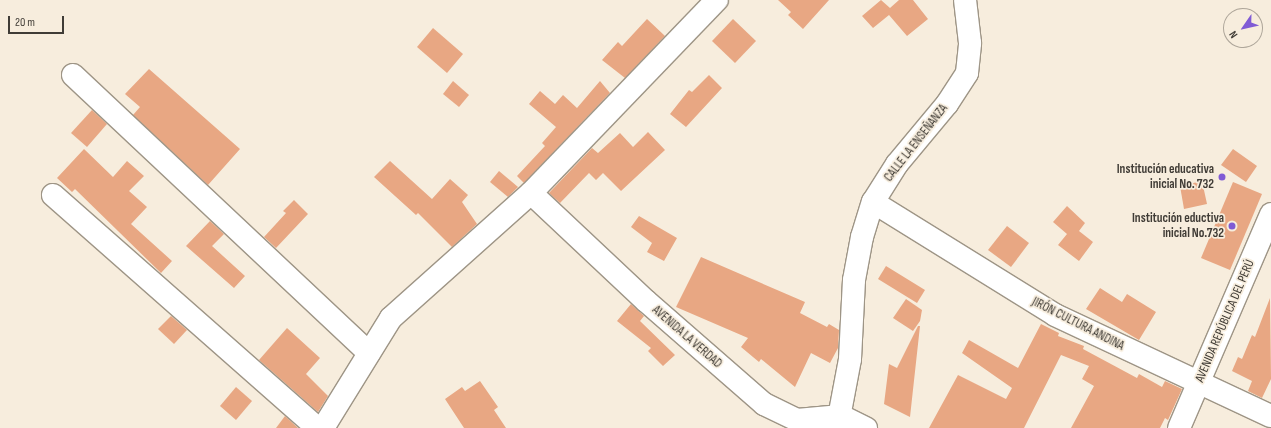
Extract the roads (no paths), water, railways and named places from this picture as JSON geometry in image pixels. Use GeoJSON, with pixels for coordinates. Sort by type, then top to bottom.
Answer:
{"type":"FeatureCollection","features":[{"type":"Feature","properties":{"kind":"street"},"geometry":{"type":"LineString","coordinates":[[323,428],[391,318],[531,193],[717,0]]}},
{"type":"Feature","properties":{"kind":"street","name":"CALLE LA ENSEÑANZA"},"geometry":{"type":"LineString","coordinates":[[839,422],[850,359],[854,280],[862,237],[873,202],[897,164],[947,104],[967,72],[970,43],[965,0]]}},
{"type":"Feature","properties":{"kind":"street"},"geometry":{"type":"LineString","coordinates":[[73,75],[370,353]]}},
{"type":"Feature","properties":{"kind":"street","name":"AVENIDA LA VERDAD"},"geometry":{"type":"LineString","coordinates":[[531,193],[646,301],[764,404],[797,420],[839,422]]}},
{"type":"Feature","properties":{"kind":"street"},"geometry":{"type":"LineString","coordinates":[[53,195],[317,428]]}},
{"type":"Feature","properties":{"kind":"street","name":"JIRÓN CULTURA ANDINA"},"geometry":{"type":"LineString","coordinates":[[873,202],[1054,315],[1271,416]]}},
{"type":"Feature","properties":{"kind":"street","name":"AVENIDA REPÚBLICA DEL PERÚ"},"geometry":{"type":"LineString","coordinates":[[1179,428],[1271,214]]}},
{"type":"Feature","properties":{"kind":"street"},"geometry":{"type":"LineString","coordinates":[[839,422],[866,428]]}},
{"type":"Feature","properties":{"kind":"place","name":"Institución educativa inicial No. 732"},"geometry":{"type":"Point","coordinates":[1222,177]}},
{"type":"Feature","properties":{"kind":"place","name":"Institución eductiva inicial No.732"},"geometry":{"type":"Point","coordinates":[1232,226]}}]}
